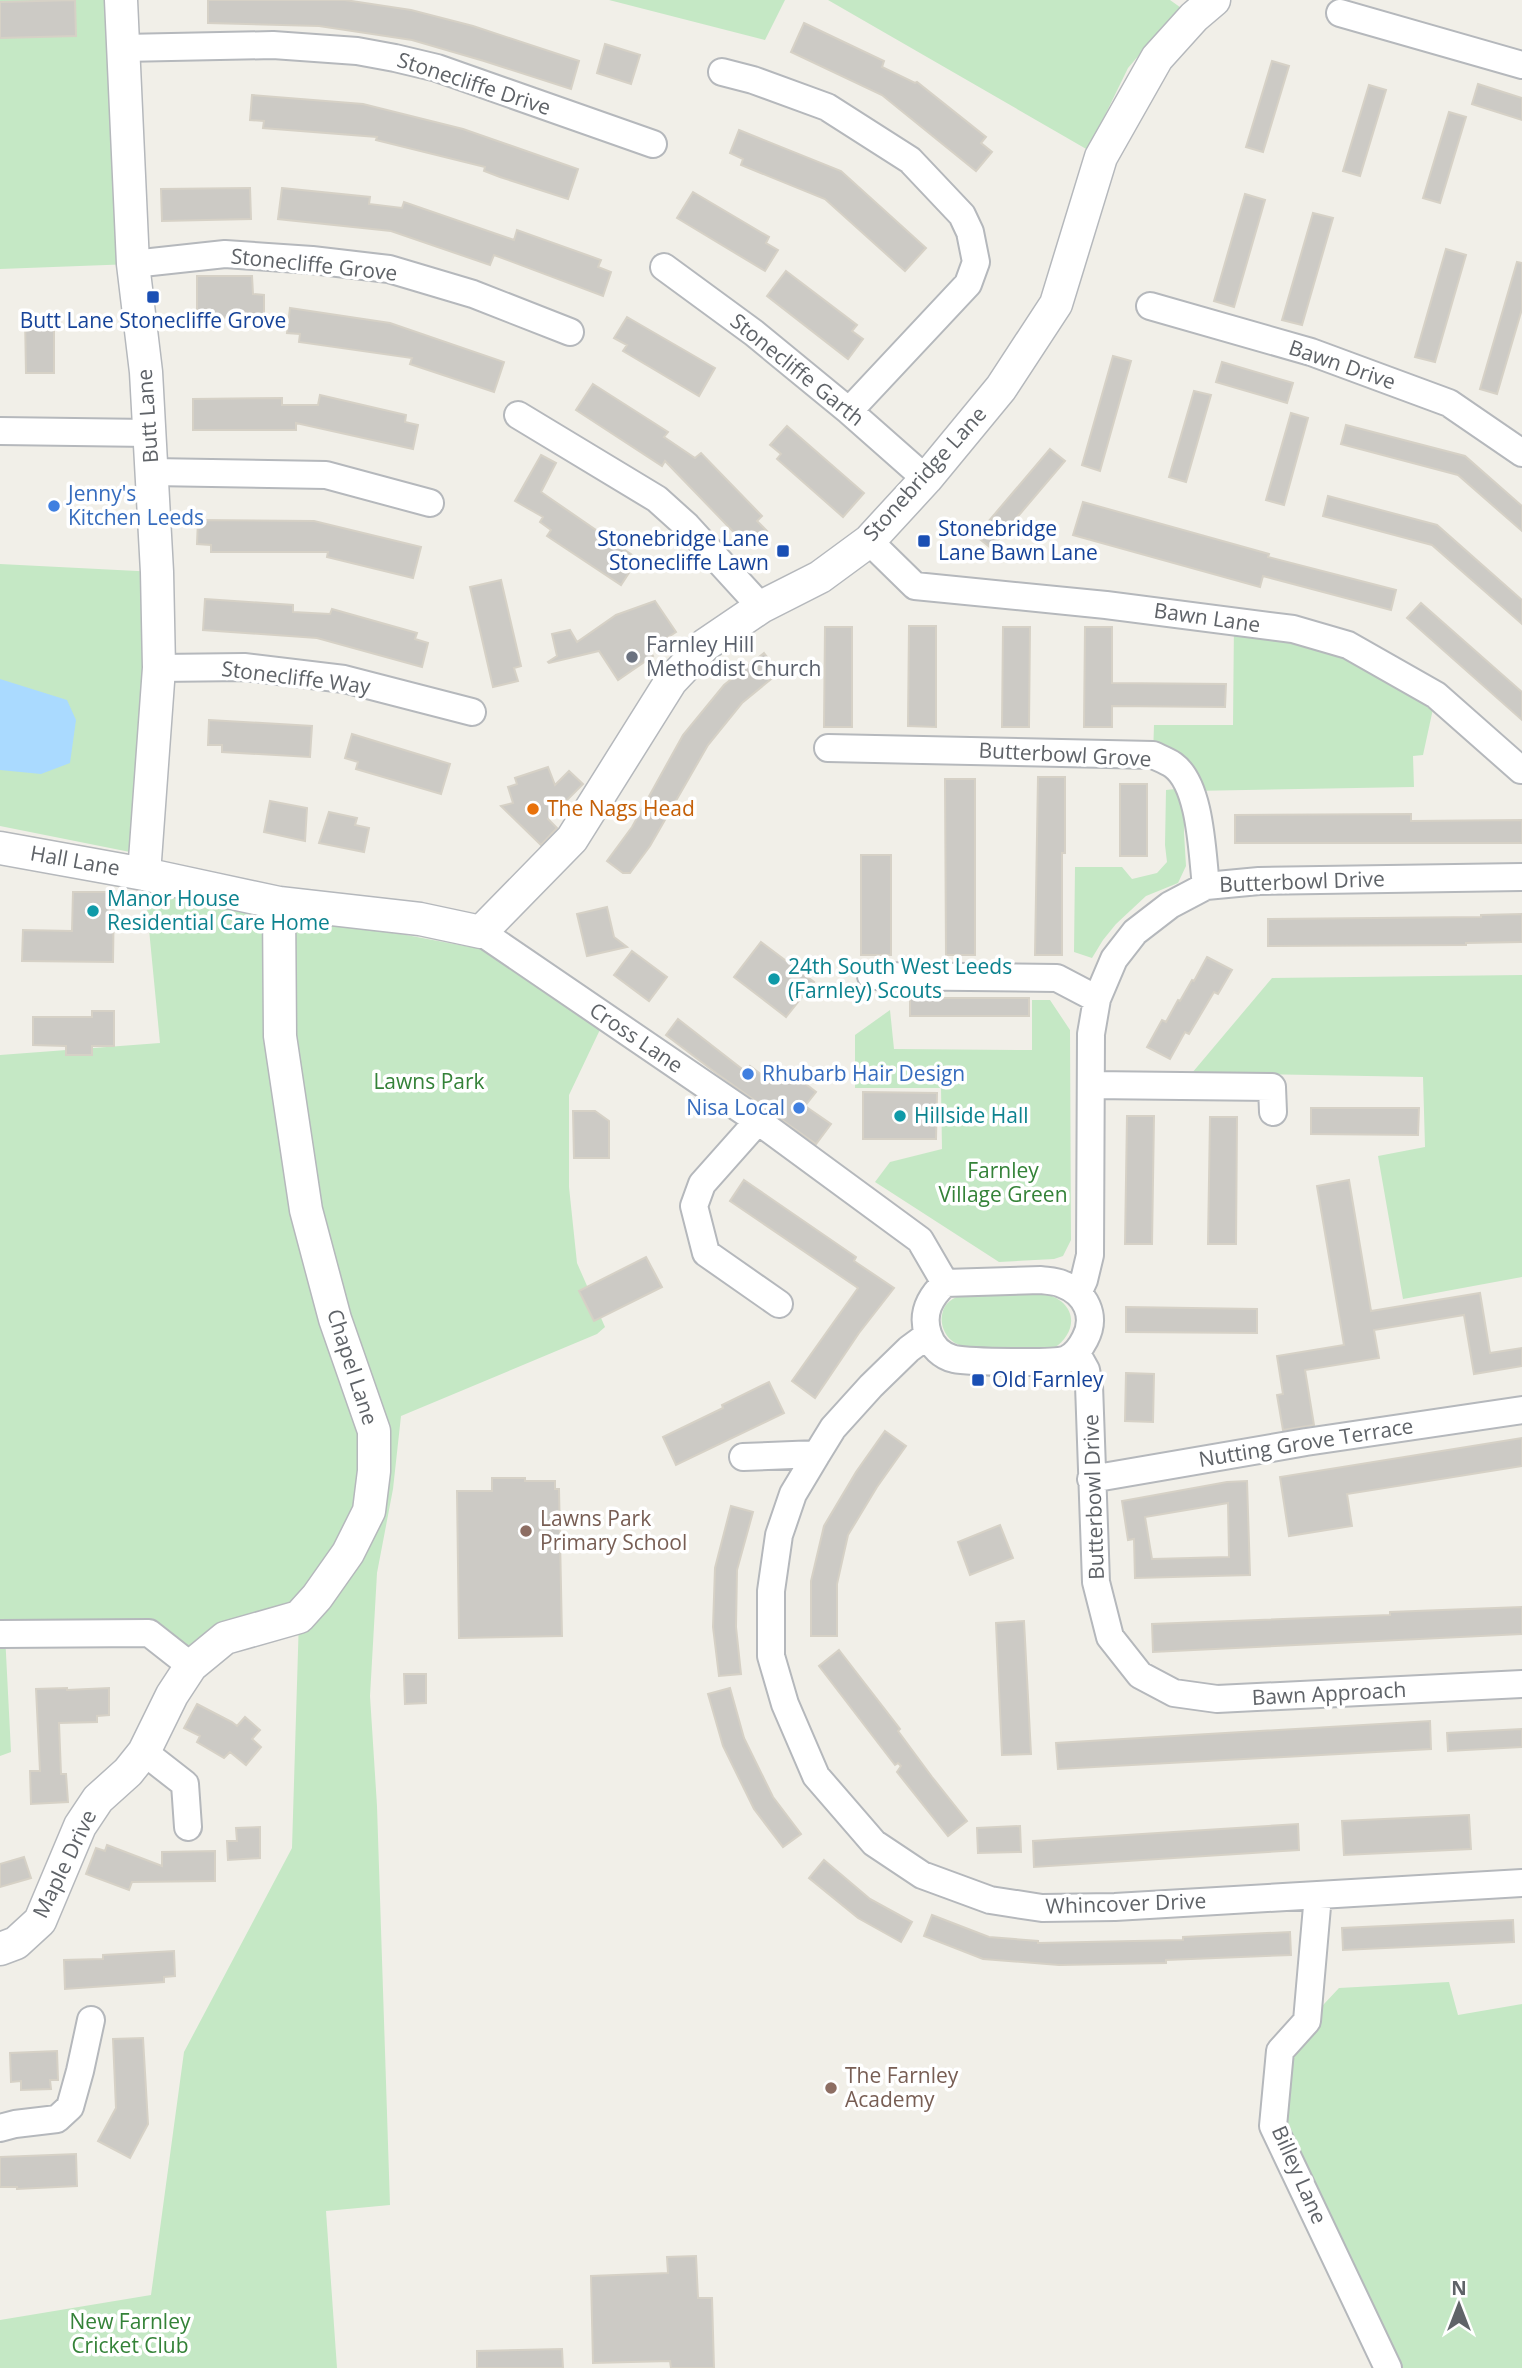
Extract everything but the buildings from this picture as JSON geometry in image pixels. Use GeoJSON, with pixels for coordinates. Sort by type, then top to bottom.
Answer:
{"type":"FeatureCollection","features":[{"type":"Feature","properties":{"kind":"street","name":"Butt Lane"},"geometry":{"type":"LineString","coordinates":[[121,0],[133,264],[146,372],[157,572],[159,668],[144,874]]}},
{"type":"Feature","properties":{"kind":"street","name":"Stonebridge Lane"},"geometry":{"type":"LineString","coordinates":[[481,932],[572,839],[671,681],[705,645],[761,607],[820,577],[869,541],[926,479],[1001,388],[1056,303],[1101,157],[1157,58],[1194,17],[1214,0]]}},
{"type":"Feature","properties":{"kind":"street"},"geometry":{"type":"LineString","coordinates":[[1340,13],[1522,65]]}},
{"type":"Feature","properties":{"kind":"street","name":"Stonecliffe Drive"},"geometry":{"type":"LineString","coordinates":[[123,48],[274,45],[357,51],[437,68],[653,144]]}},
{"type":"Feature","properties":{"kind":"street"},"geometry":{"type":"LineString","coordinates":[[722,72],[753,80],[827,107],[910,160],[962,215],[970,232],[975,262],[968,284],[849,411]]}},
{"type":"Feature","properties":{"kind":"street","name":"Stonecliffe Grove"},"geometry":{"type":"LineString","coordinates":[[133,264],[225,254],[389,269],[473,294],[570,332]]}},
{"type":"Feature","properties":{"kind":"street","name":"Stonecliffe Garth"},"geometry":{"type":"LineString","coordinates":[[664,267],[754,332],[926,479]]}},
{"type":"Feature","properties":{"kind":"street","name":"Bawn Drive"},"geometry":{"type":"LineString","coordinates":[[1150,306],[1311,352],[1449,403],[1522,453]]}},
{"type":"Feature","properties":{"kind":"street"},"geometry":{"type":"LineString","coordinates":[[518,415],[657,499],[687,526],[761,607]]}},
{"type":"Feature","properties":{"kind":"street"},"geometry":{"type":"LineString","coordinates":[[0,431],[149,433]]}},
{"type":"Feature","properties":{"kind":"street"},"geometry":{"type":"LineString","coordinates":[[152,472],[326,475],[430,503]]}},
{"type":"Feature","properties":{"kind":"street","name":"Bawn Lane"},"geometry":{"type":"LineString","coordinates":[[869,541],[915,586],[1106,605],[1293,629],[1348,645],[1436,695],[1521,770]]}},
{"type":"Feature","properties":{"kind":"street","name":"Stonecliffe Way"},"geometry":{"type":"LineString","coordinates":[[159,668],[244,667],[344,679],[472,712]]}},
{"type":"Feature","properties":{"kind":"street","name":"Butterbowl Grove"},"geometry":{"type":"LineString","coordinates":[[828,748],[1153,755],[1175,766],[1192,791],[1199,823],[1206,886]]}},
{"type":"Feature","properties":{"kind":"street","name":"Hall Lane"},"geometry":{"type":"LineString","coordinates":[[0,848],[144,874],[279,903],[420,919],[481,932]]}},
{"type":"Feature","properties":{"kind":"street","name":"Butterbowl Drive"},"geometry":{"type":"LineString","coordinates":[[1078,1293],[1090,1255],[1091,1034],[1097,999],[1114,959],[1135,932],[1170,905],[1206,886],[1259,881],[1522,877]]}},
{"type":"Feature","properties":{"kind":"street","name":"Chapel Lane"},"geometry":{"type":"LineString","coordinates":[[191,1666],[225,1638],[299,1617],[317,1597],[348,1553],[369,1511],[374,1471],[374,1431],[335,1319],[306,1210],[281,1036],[279,903]]}},
{"type":"Feature","properties":{"kind":"street","name":"Cross Lane"},"geometry":{"type":"LineString","coordinates":[[481,932],[758,1121],[920,1240],[946,1283]]}},
{"type":"Feature","properties":{"kind":"street"},"geometry":{"type":"LineString","coordinates":[[871,976],[1057,978],[1097,999]]}},
{"type":"Feature","properties":{"kind":"street"},"geometry":{"type":"LineString","coordinates":[[1091,1085],[1272,1087],[1273,1112]]}},
{"type":"Feature","properties":{"kind":"street"},"geometry":{"type":"LineString","coordinates":[[758,1121],[702,1184],[694,1206],[705,1252],[779,1304]]}},
{"type":"Feature","properties":{"kind":"street"},"geometry":{"type":"LineString","coordinates":[[1041,1280],[1061,1283],[1078,1293],[1087,1304],[1090,1329],[1076,1352],[1065,1360],[995,1362],[953,1359],[936,1349],[928,1335],[925,1318],[933,1294],[946,1283],[1041,1280]]}},
{"type":"Feature","properties":{"kind":"street","name":"Whincover Drive"},"geometry":{"type":"LineString","coordinates":[[928,1335],[909,1349],[871,1386],[833,1428],[817,1454],[793,1494],[779,1535],[771,1591],[771,1656],[785,1704],[816,1776],[874,1843],[922,1875],[990,1900],[1042,1908],[1522,1883]]}},
{"type":"Feature","properties":{"kind":"street","name":"Butterbowl Drive"},"geometry":{"type":"LineString","coordinates":[[1076,1352],[1086,1370],[1090,1392],[1096,1582],[1110,1637],[1140,1675]]}},
{"type":"Feature","properties":{"kind":"street","name":"Nutting Grove Terrace"},"geometry":{"type":"LineString","coordinates":[[1091,1479],[1306,1442],[1522,1410]]}},
{"type":"Feature","properties":{"kind":"street"},"geometry":{"type":"LineString","coordinates":[[743,1457],[817,1454]]}},
{"type":"Feature","properties":{"kind":"street"},"geometry":{"type":"LineString","coordinates":[[0,1634],[149,1633],[191,1666]]}},
{"type":"Feature","properties":{"kind":"street","name":"Maple Drive"},"geometry":{"type":"LineString","coordinates":[[0,1949],[16,1943],[40,1921],[80,1826],[98,1799],[128,1772],[144,1752],[172,1695],[191,1666]]}},
{"type":"Feature","properties":{"kind":"street","name":"Bawn Approach"},"geometry":{"type":"LineString","coordinates":[[1140,1675],[1174,1693],[1217,1699],[1522,1684]]}},
{"type":"Feature","properties":{"kind":"street"},"geometry":{"type":"LineString","coordinates":[[144,1752],[185,1784],[188,1827]]}},
{"type":"Feature","properties":{"kind":"street","name":"Billey Lane"},"geometry":{"type":"LineString","coordinates":[[1318,1895],[1307,2021],[1280,2051],[1273,2126],[1388,2368]]}},
{"type":"Feature","properties":{"kind":"street"},"geometry":{"type":"LineString","coordinates":[[0,2128],[57,2119],[70,2107],[91,2020]]}},
{"type":"Feature","properties":{"kind":"green space"},"geometry":{"type":"Polygon","coordinates":[[[0,0],[121,0],[133,264],[0,269],[0,0]]]}},
{"type":"Feature","properties":{"kind":"green space"},"geometry":{"type":"Polygon","coordinates":[[[609,0],[785,0],[765,40],[609,0]]]}},
{"type":"Feature","properties":{"kind":"green space"},"geometry":{"type":"Polygon","coordinates":[[[828,0],[1170,0],[1184,10],[1158,33],[1128,68],[1088,150],[828,0]]]}},
{"type":"Feature","properties":{"kind":"green space"},"geometry":{"type":"Polygon","coordinates":[[[0,564],[157,572],[145,855],[0,826],[0,564]]]}},
{"type":"Feature","properties":{"kind":"green space"},"geometry":{"type":"Polygon","coordinates":[[[1234,622],[1293,629],[1436,695],[1423,755],[1413,756],[1414,787],[1192,791],[1153,755],[1154,725],[1233,725],[1234,622]]]}},
{"type":"Feature","properties":{"kind":"green space"},"geometry":{"type":"Polygon","coordinates":[[[1175,789],[1185,806],[1186,866],[1178,883],[1146,896],[1116,924],[1092,958],[1074,952],[1075,867],[1122,867],[1132,879],[1157,873],[1167,862],[1166,790],[1175,789]]]}},
{"type":"Feature","properties":{"kind":"green space"},"geometry":{"type":"Polygon","coordinates":[[[145,888],[279,919],[401,934],[470,947],[481,932],[606,1017],[569,1095],[569,1187],[577,1263],[605,1327],[597,1334],[401,1416],[393,1489],[377,1573],[370,1696],[377,1806],[390,2205],[326,2211],[337,2368],[0,2368],[0,2320],[151,2295],[184,2052],[292,1848],[299,1618],[191,1666],[149,1633],[5,1634],[11,1752],[0,1756],[0,1055],[160,1043],[145,888]]]}},
{"type":"Feature","properties":{"kind":"green space"},"geometry":{"type":"Polygon","coordinates":[[[1522,975],[1522,1277],[1403,1299],[1378,1156],[1425,1147],[1423,1077],[1192,1073],[1272,978],[1522,975]]]}},
{"type":"Feature","properties":{"kind":"green space","name":"Farnley Village Green"},"geometry":{"type":"Polygon","coordinates":[[[1032,1000],[1050,1000],[1070,1030],[1071,1240],[1063,1256],[1054,1259],[999,1262],[875,1182],[890,1162],[942,1149],[941,1088],[855,1088],[855,1035],[890,1010],[894,1049],[1032,1050],[1032,1000]]]}},
{"type":"Feature","properties":{"kind":"green space"},"geometry":{"type":"Polygon","coordinates":[[[1041,1293],[1061,1301],[1071,1316],[1068,1333],[1053,1349],[975,1348],[955,1343],[946,1335],[943,1311],[953,1299],[964,1294],[1041,1293]]]}},
{"type":"Feature","properties":{"kind":"green space"},"geometry":{"type":"Polygon","coordinates":[[[1449,1982],[1458,2015],[1522,2004],[1522,2368],[1388,2368],[1273,2126],[1280,2051],[1339,1988],[1449,1982]]]}},
{"type":"Feature","properties":{"kind":"water"},"geometry":{"type":"Polygon","coordinates":[[[0,679],[67,700],[76,720],[70,763],[41,774],[0,770],[0,679]]]}},
{"type":"Feature","properties":{"kind":"place","name":"Butt Lane Stonecliffe Grove"},"geometry":{"type":"Point","coordinates":[153,297]}},
{"type":"Feature","properties":{"kind":"place","name":"Jenny's Kitchen Leeds"},"geometry":{"type":"Point","coordinates":[54,506]}},
{"type":"Feature","properties":{"kind":"place","name":"Stonebridge Lane Bawn Lane"},"geometry":{"type":"Point","coordinates":[924,541]}},
{"type":"Feature","properties":{"kind":"place","name":"Stonebridge Lane Stonecliffe Lawn"},"geometry":{"type":"Point","coordinates":[783,551]}},
{"type":"Feature","properties":{"kind":"place","name":"Farnley Hill Methodist Church"},"geometry":{"type":"Point","coordinates":[632,657]}},
{"type":"Feature","properties":{"kind":"place","name":"The Nags Head"},"geometry":{"type":"Point","coordinates":[533,809]}},
{"type":"Feature","properties":{"kind":"place","name":"Manor House Residential Care Home"},"geometry":{"type":"Point","coordinates":[93,911]}},
{"type":"Feature","properties":{"kind":"place","name":"24th South West Leeds (Farnley) Scouts"},"geometry":{"type":"Point","coordinates":[774,979]}},
{"type":"Feature","properties":{"kind":"place","name":"Rhubarb Hair Design"},"geometry":{"type":"Point","coordinates":[748,1074]}},
{"type":"Feature","properties":{"kind":"place","name":"Nisa Local"},"geometry":{"type":"Point","coordinates":[799,1108]}},
{"type":"Feature","properties":{"kind":"place","name":"Hillside Hall"},"geometry":{"type":"Point","coordinates":[900,1116]}},
{"type":"Feature","properties":{"kind":"place","name":"Old Farnley"},"geometry":{"type":"Point","coordinates":[978,1380]}},
{"type":"Feature","properties":{"kind":"place","name":"Lawns Park Primary School"},"geometry":{"type":"Point","coordinates":[526,1531]}},
{"type":"Feature","properties":{"kind":"place","name":"The Farnley Academy"},"geometry":{"type":"Point","coordinates":[831,2088]}},
{"type":"Feature","properties":{"kind":"park label","name":"Lawns Park"},"geometry":{"type":"Point","coordinates":[429,1082]}},
{"type":"Feature","properties":{"kind":"park label","name":"New Farnley Cricket Club"},"geometry":{"type":"Point","coordinates":[130,2334]}}]}
